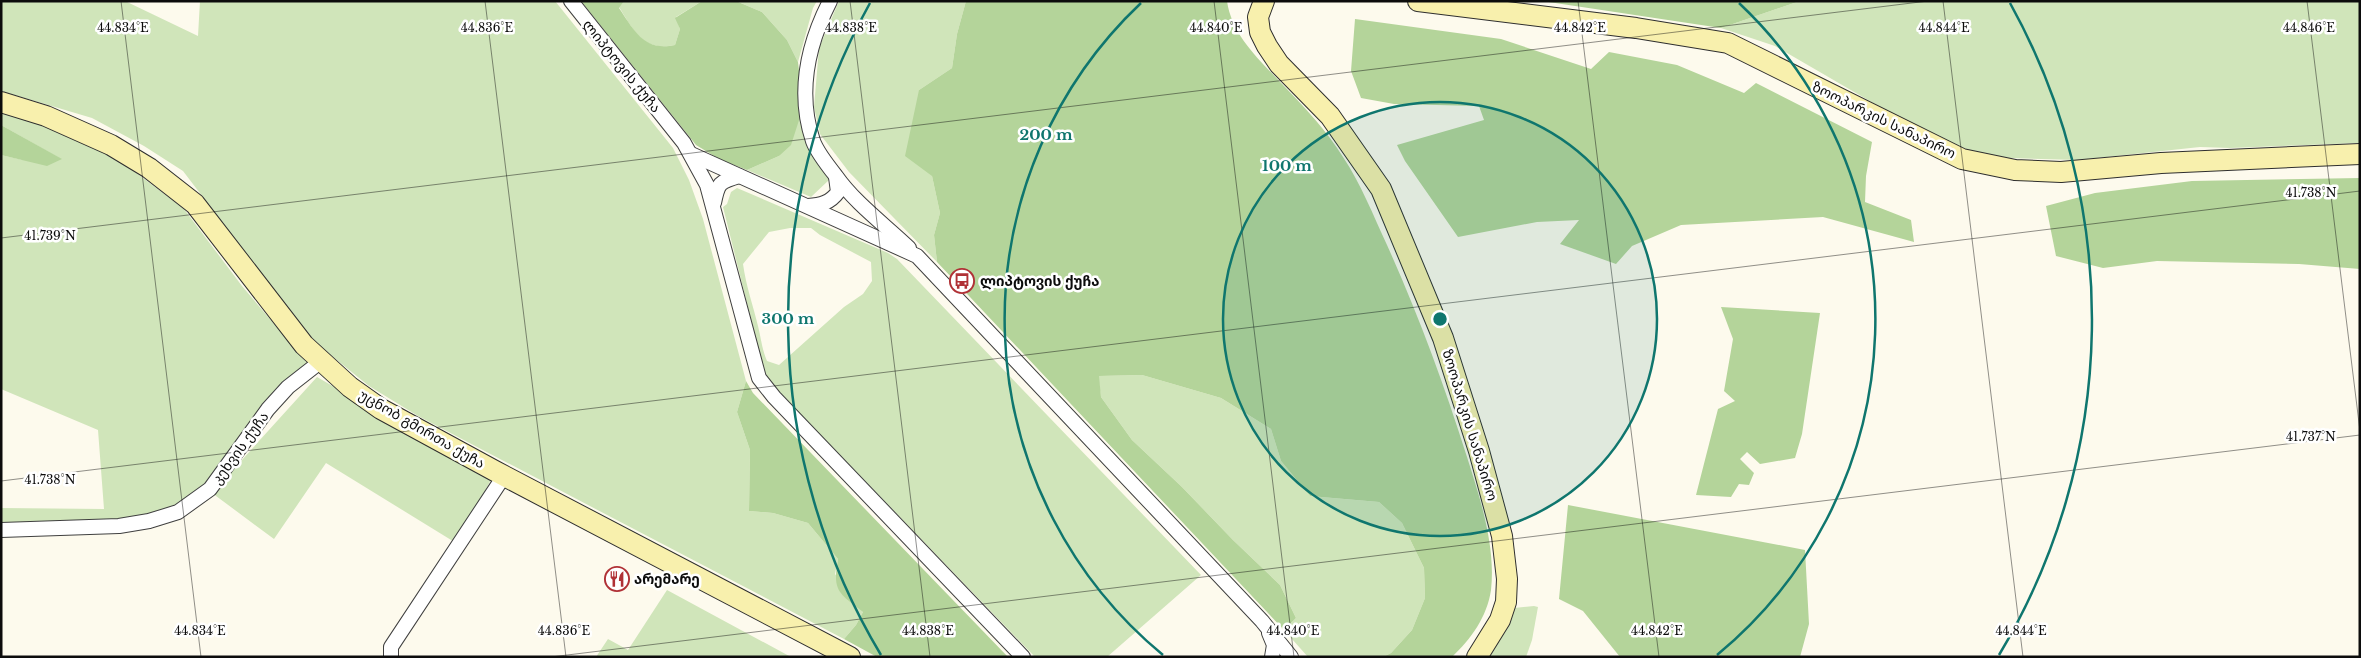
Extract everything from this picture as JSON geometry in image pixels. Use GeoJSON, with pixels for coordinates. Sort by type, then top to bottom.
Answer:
{"type":"FeatureCollection","features":[{"type":"Feature","properties":{"kind":"main road","name":"ზოოპარკის სანაპირო"},"geometry":{"type":"LineString","coordinates":[[1264,1],[1258,17],[1260,32],[1267,46],[1279,64],[1330,116],[1381,189],[1443,338],[1502,536],[1507,579],[1506,602],[1500,620],[1477,657]]}},
{"type":"Feature","properties":{"kind":"main road","name":"ზოოპარკის სანაპირო"},"geometry":{"type":"LineString","coordinates":[[1418,1],[1636,28],[1728,44],[1962,159],[2015,170],[2061,172],[2161,163],[2360,154]]}},
{"type":"Feature","properties":{"kind":"main road","name":"უცნობ გმირთა ქუჩა"},"geometry":{"type":"LineString","coordinates":[[1,102],[46,116],[111,145],[149,168],[195,204],[304,345],[320,362],[350,387],[381,409],[504,476],[850,657]]}},
{"type":"Feature","properties":{"kind":"street","name":"ლიპტოვის ქუჩა"},"geometry":{"type":"LineString","coordinates":[[571,1],[691,154],[916,256],[1262,621],[1291,657]]}},
{"type":"Feature","properties":{"kind":"street"},"geometry":{"type":"LineString","coordinates":[[830,1],[817,26],[807,62],[806,109],[814,142],[836,177],[916,256]]}},
{"type":"Feature","properties":{"kind":"street"},"geometry":{"type":"LineString","coordinates":[[691,154],[707,185],[714,204],[759,378],[774,397],[1022,657]]}},
{"type":"Feature","properties":{"kind":"street"},"geometry":{"type":"LineString","coordinates":[[714,204],[718,186],[739,176]]}},
{"type":"Feature","properties":{"kind":"street"},"geometry":{"type":"LineString","coordinates":[[808,206],[820,205],[832,200],[838,192],[836,177]]}},
{"type":"Feature","properties":{"kind":"street","name":"კეხვის ქუჩა"},"geometry":{"type":"LineString","coordinates":[[1,530],[119,526],[178,512],[210,489],[268,409],[288,387],[320,362]]}},
{"type":"Feature","properties":{"kind":"street"},"geometry":{"type":"LineString","coordinates":[[391,657],[391,647],[504,476]]}},
{"type":"Feature","properties":{"kind":"street","name":"ლიპტოვის ქუჩა"},"geometry":{"type":"LineString","coordinates":[[1262,621],[1274,645],[1272,657]]}},
{"type":"Feature","properties":{"kind":"green space"},"geometry":{"type":"Polygon","coordinates":[[[1,1],[125,1],[198,36],[200,1],[555,1],[673,148],[689,180],[703,219],[746,381],[737,412],[750,450],[749,511],[773,513],[808,523],[838,559],[835,574],[863,612],[856,625],[844,639],[418,416],[369,386],[312,340],[183,171],[144,146],[92,118],[1,91],[1,1]]]}},
{"type":"Feature","properties":{"kind":"green space"},"geometry":{"type":"Polygon","coordinates":[[[581,1],[624,1],[619,8],[635,31],[648,42],[664,46],[675,45],[680,29],[675,18],[702,1],[736,1],[762,12],[787,40],[798,62],[801,87],[801,114],[791,145],[779,156],[747,170],[719,159],[696,145],[581,1]]]}},
{"type":"Feature","properties":{"kind":"green space"},"geometry":{"type":"Polygon","coordinates":[[[624,1],[702,1],[676,17],[680,29],[675,45],[664,46],[655,45],[641,38],[619,7],[624,1]]]}},
{"type":"Feature","properties":{"kind":"green space"},"geometry":{"type":"Polygon","coordinates":[[[736,1],[817,1],[813,8],[798,62],[787,40],[762,12],[736,1]]]}},
{"type":"Feature","properties":{"kind":"green space"},"geometry":{"type":"Polygon","coordinates":[[[839,1],[966,1],[957,34],[952,68],[919,90],[932,176],[940,213],[934,235],[937,262],[849,172],[820,134],[814,107],[819,48],[839,1]]]}},
{"type":"Feature","properties":{"kind":"green space"},"geometry":{"type":"Polygon","coordinates":[[[966,1],[1227,1],[1235,26],[1249,48],[1308,112],[1337,147],[1361,189],[1387,245],[1430,349],[1477,489],[1486,522],[1492,573],[1489,600],[1477,627],[1466,643],[1452,657],[1383,657],[1391,653],[1412,630],[1425,598],[1424,568],[1402,523],[1379,502],[1310,496],[1281,461],[1271,429],[1221,398],[1142,375],[1099,376],[1101,397],[1132,440],[1280,585],[1296,618],[1284,630],[937,262],[934,235],[940,213],[932,176],[905,156],[919,90],[952,68],[957,34],[966,1]]]}},
{"type":"Feature","properties":{"kind":"green space"},"geometry":{"type":"Polygon","coordinates":[[[1542,1],[1800,1],[1721,28],[1542,1]]]}},
{"type":"Feature","properties":{"kind":"green space"},"geometry":{"type":"Polygon","coordinates":[[[1800,1],[2360,1],[2360,143],[2230,148],[2200,147],[2078,160],[2009,158],[1981,153],[1952,145],[1899,118],[1775,46],[1721,28],[1800,1]]]}},
{"type":"Feature","properties":{"kind":"green space"},"geometry":{"type":"Polygon","coordinates":[[[1355,19],[1501,39],[1591,69],[1609,52],[1677,65],[1744,93],[1756,83],[1872,142],[1866,176],[1865,202],[1911,220],[1914,242],[1823,217],[1681,225],[1632,246],[1616,264],[1560,244],[1579,220],[1537,222],[1458,237],[1405,161],[1397,145],[1484,120],[1479,106],[1394,104],[1361,98],[1351,71],[1355,19]]]}},
{"type":"Feature","properties":{"kind":"green space"},"geometry":{"type":"Polygon","coordinates":[[[1,109],[92,145],[126,165],[184,209],[242,286],[308,364],[207,485],[178,505],[149,516],[123,519],[1,525],[1,508],[104,509],[98,430],[1,389],[1,155],[23,160],[61,159],[1,125],[1,109]]]}},
{"type":"Feature","properties":{"kind":"green space"},"geometry":{"type":"Polygon","coordinates":[[[801,114],[807,144],[829,180],[811,197],[747,170],[779,156],[801,114]]]}},
{"type":"Feature","properties":{"kind":"green space"},"geometry":{"type":"Polygon","coordinates":[[[1,125],[62,159],[47,166],[1,155],[1,125]]]}},
{"type":"Feature","properties":{"kind":"green space"},"geometry":{"type":"Polygon","coordinates":[[[2360,178],[2360,269],[2299,264],[2157,261],[2103,268],[2056,256],[2046,206],[2095,193],[2192,181],[2360,178]]]}},
{"type":"Feature","properties":{"kind":"green space"},"geometry":{"type":"Polygon","coordinates":[[[737,188],[888,253],[897,259],[1201,575],[1107,657],[1035,657],[768,379],[762,364],[723,207],[727,204],[731,192],[737,188]],[[790,228],[769,232],[743,264],[765,357],[767,361],[779,365],[844,307],[863,294],[872,281],[871,262],[820,235],[811,228],[790,228]]]}},
{"type":"Feature","properties":{"kind":"green space"},"geometry":{"type":"Polygon","coordinates":[[[1721,307],[1820,313],[1802,434],[1795,458],[1760,464],[1747,452],[1740,459],[1754,473],[1749,485],[1739,484],[1731,497],[1696,495],[1718,409],[1735,401],[1724,391],[1733,339],[1721,307]]]}},
{"type":"Feature","properties":{"kind":"green space"},"geometry":{"type":"Polygon","coordinates":[[[1142,375],[1221,398],[1271,429],[1281,461],[1310,496],[1379,502],[1402,523],[1424,568],[1425,598],[1412,630],[1391,653],[1383,657],[1308,657],[1284,630],[1296,618],[1280,585],[1132,440],[1101,397],[1098,376],[1142,375]]]}},
{"type":"Feature","properties":{"kind":"green space"},"geometry":{"type":"Polygon","coordinates":[[[317,377],[492,478],[456,543],[326,463],[274,539],[212,493],[317,377]]]}},
{"type":"Feature","properties":{"kind":"green space"},"geometry":{"type":"Polygon","coordinates":[[[746,381],[753,393],[1008,657],[877,657],[844,639],[856,625],[863,612],[839,591],[836,579],[838,559],[808,523],[773,513],[749,511],[750,450],[737,412],[746,381]]]}},
{"type":"Feature","properties":{"kind":"green space"},"geometry":{"type":"Polygon","coordinates":[[[1568,505],[1805,550],[1809,624],[1800,657],[1620,657],[1583,611],[1559,599],[1568,505]]]}},
{"type":"Feature","properties":{"kind":"green space"},"geometry":{"type":"Polygon","coordinates":[[[667,590],[791,657],[596,657],[608,639],[628,650],[667,590]]]}},
{"type":"Feature","properties":{"kind":"green space"},"geometry":{"type":"Polygon","coordinates":[[[1538,607],[1532,640],[1526,657],[1490,657],[1514,608],[1538,607]]]}},
{"type":"Feature","properties":{"kind":"place","name":"ლიპტოვის ქუჩა"},"geometry":{"type":"Point","coordinates":[962,281]}},
{"type":"Feature","properties":{"kind":"place","name":"არემარე"},"geometry":{"type":"Point","coordinates":[617,579]}}]}
